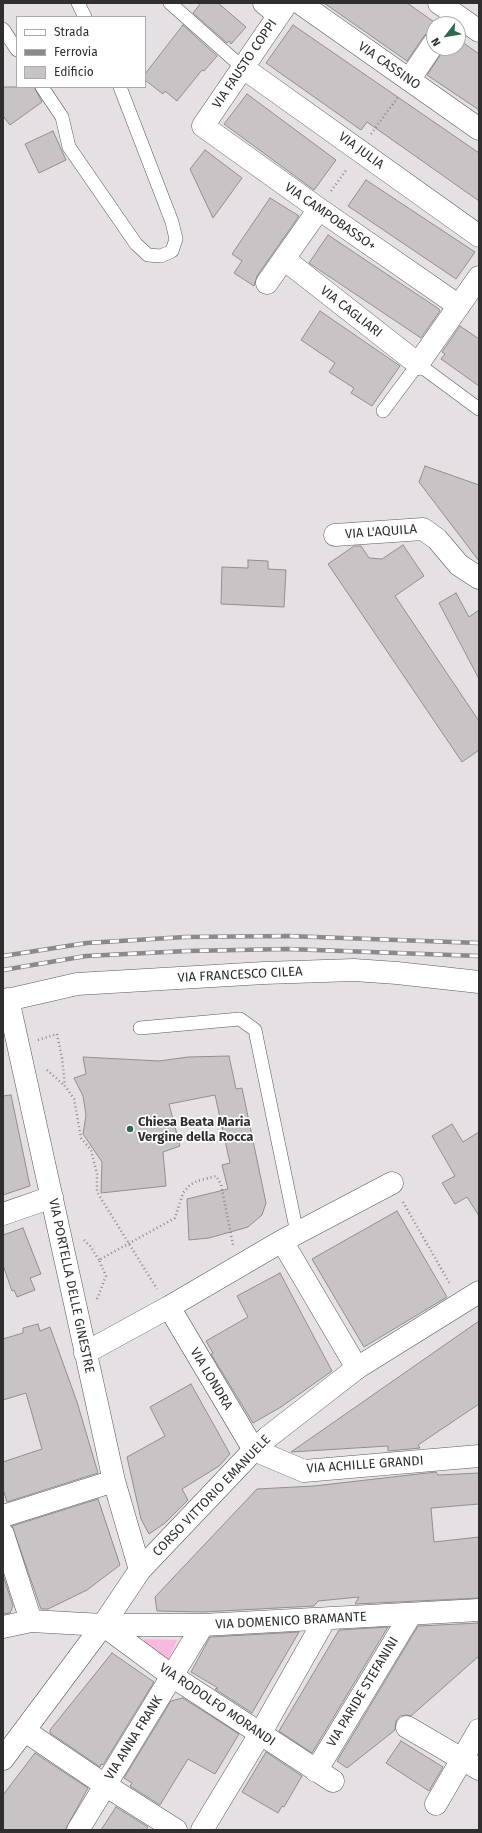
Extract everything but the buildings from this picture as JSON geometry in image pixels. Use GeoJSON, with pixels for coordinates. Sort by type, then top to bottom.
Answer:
{"type":"FeatureCollection","features":[{"type":"Feature","properties":{"kind":"street","name":"VIA CASSINO"},"geometry":{"type":"LineString","coordinates":[[300,3],[479,128]]}},
{"type":"Feature","properties":{"kind":"street","name":"VIA FAUSTO COPPI"},"geometry":{"type":"LineString","coordinates":[[203,126],[242,67],[276,7]]}},
{"type":"Feature","properties":{"kind":"street"},"geometry":{"type":"LineString","coordinates":[[446,14],[479,31]]}},
{"type":"Feature","properties":{"kind":"street"},"geometry":{"type":"LineString","coordinates":[[410,80],[426,55]]}},
{"type":"Feature","properties":{"kind":"street","name":"VIA JULIA"},"geometry":{"type":"LineString","coordinates":[[242,67],[479,236]]}},
{"type":"Feature","properties":{"kind":"street","name":"VIA CAMPOBASSO+"},"geometry":{"type":"LineString","coordinates":[[203,126],[318,209],[459,306]]}},
{"type":"Feature","properties":{"kind":"street"},"geometry":{"type":"LineString","coordinates":[[267,283],[318,209]]}},
{"type":"Feature","properties":{"kind":"street","name":"VIA CAGLIARI"},"geometry":{"type":"LineString","coordinates":[[284,259],[418,364]]}},
{"type":"Feature","properties":{"kind":"street"},"geometry":{"type":"LineString","coordinates":[[418,364],[479,277]]}},
{"type":"Feature","properties":{"kind":"street","name":"VIA L'AQUILA"},"geometry":{"type":"LineString","coordinates":[[335,535],[423,529],[437,539],[459,565],[479,578]]}},
{"type":"Feature","properties":{"kind":"street","name":"VIA FRANCESCO CILEA"},"geometry":{"type":"LineString","coordinates":[[6,1000],[77,984],[271,973],[354,970],[397,972],[479,982]]}},
{"type":"Feature","properties":{"kind":"street","name":"VIA PORTELLA DELLE GINESTRE"},"geometry":{"type":"LineString","coordinates":[[6,1000],[19,1047],[114,1481],[140,1570]]}},
{"type":"Feature","properties":{"kind":"street"},"geometry":{"type":"LineString","coordinates":[[85,1353],[290,1237],[392,1183]]}},
{"type":"Feature","properties":{"kind":"street"},"geometry":{"type":"LineString","coordinates":[[3,1214],[52,1197]]}},
{"type":"Feature","properties":{"kind":"street"},"geometry":{"type":"LineString","coordinates":[[290,1237],[357,1368]]}},
{"type":"Feature","properties":{"kind":"street","name":"CORSO VITTORIO EMANUELE"},"geometry":{"type":"LineString","coordinates":[[3,1759],[103,1625],[140,1570],[254,1450],[268,1437],[357,1368],[479,1292]]}},
{"type":"Feature","properties":{"kind":"street","name":"VIA LONDRA"},"geometry":{"type":"LineString","coordinates":[[168,1307],[254,1450]]}},
{"type":"Feature","properties":{"kind":"street","name":"VIA ACHILLE GRANDI"},"geometry":{"type":"LineString","coordinates":[[254,1450],[304,1471],[479,1456]]}},
{"type":"Feature","properties":{"kind":"street"},"geometry":{"type":"LineString","coordinates":[[3,1516],[114,1481]]}},
{"type":"Feature","properties":{"kind":"street"},"geometry":{"type":"LineString","coordinates":[[3,1534],[31,1621]]}},
{"type":"Feature","properties":{"kind":"street","name":"VIA DOMENICO BRAMANTE"},"geometry":{"type":"LineString","coordinates":[[3,1627],[31,1621],[103,1625],[203,1625],[479,1610]]}},
{"type":"Feature","properties":{"kind":"street","name":"VIA PARIDE STEFANINI"},"geometry":{"type":"LineString","coordinates":[[325,1776],[411,1614]]}},
{"type":"Feature","properties":{"kind":"street"},"geometry":{"type":"LineString","coordinates":[[202,1830],[260,1734],[325,1619]]}},
{"type":"Feature","properties":{"kind":"street","name":"VIA RODOLFO MORANDI"},"geometry":{"type":"LineString","coordinates":[[103,1625],[172,1676],[325,1776]]}},
{"type":"Feature","properties":{"kind":"street","name":"VIA ANNA FRANK"},"geometry":{"type":"LineString","coordinates":[[78,1830],[203,1625]]}},
{"type":"Feature","properties":{"kind":"street"},"geometry":{"type":"LineString","coordinates":[[407,1726],[470,1764]]}},
{"type":"Feature","properties":{"kind":"street"},"geometry":{"type":"LineString","coordinates":[[436,1804],[470,1764],[479,1730]]}},
{"type":"Feature","properties":{"kind":"street"},"geometry":{"type":"LineString","coordinates":[[25,1731],[105,1785],[176,1830]]}},
{"type":"Feature","properties":{"kind":"lane"},"geometry":{"type":"LineString","coordinates":[[78,3],[84,16]]}},
{"type":"Feature","properties":{"kind":"lane"},"geometry":{"type":"LineString","coordinates":[[170,3],[242,67]]}},
{"type":"Feature","properties":{"kind":"lane"},"geometry":{"type":"LineString","coordinates":[[3,29],[16,48]]}},
{"type":"Feature","properties":{"kind":"lane"},"geometry":{"type":"LineString","coordinates":[[43,88],[62,117],[69,147],[136,244],[148,255],[161,256],[172,251],[176,239],[172,222],[120,88]]}},
{"type":"Feature","properties":{"kind":"lane"},"geometry":{"type":"LineString","coordinates":[[383,411],[418,364],[479,409]]}},
{"type":"Feature","properties":{"kind":"lane"},"geometry":{"type":"LineString","coordinates":[[140,1028],[240,1019],[255,1030],[290,1237]]}},
{"type":"Feature","properties":{"kind":"path"},"geometry":{"type":"LineString","coordinates":[[19,1047],[57,1034],[62,1058],[64,1086],[74,1100],[81,1138],[90,1150],[97,1174],[97,1192],[168,1307]]}},
{"type":"Feature","properties":{"kind":"path"},"geometry":{"type":"LineString","coordinates":[[78,1317],[96,1301],[106,1276],[99,1260],[175,1218],[183,1193],[190,1185],[197,1181],[216,1176],[221,1184],[238,1267]]}},
{"type":"Feature","properties":{"kind":"path"},"geometry":{"type":"LineString","coordinates":[[392,1183],[461,1304]]}},
{"type":"Feature","properties":{"kind":"shaded area"},"geometry":{"type":"Polygon","coordinates":[[[145,1639],[177,1640],[168,1660],[142,1644],[145,1639]]]}},
{"type":"Feature","properties":{"kind":"railway"},"geometry":{"type":"LineString","coordinates":[[3,956],[87,943],[185,937],[288,936],[479,943]]}},
{"type":"Feature","properties":{"kind":"railway"},"geometry":{"type":"LineString","coordinates":[[3,970],[86,956],[187,951],[288,949],[479,956]]}},
{"type":"Feature","properties":{"kind":"place","name":"Chiesa Beata Maria Vergine della Rocca"},"geometry":{"type":"Point","coordinates":[130,1129]}}]}
